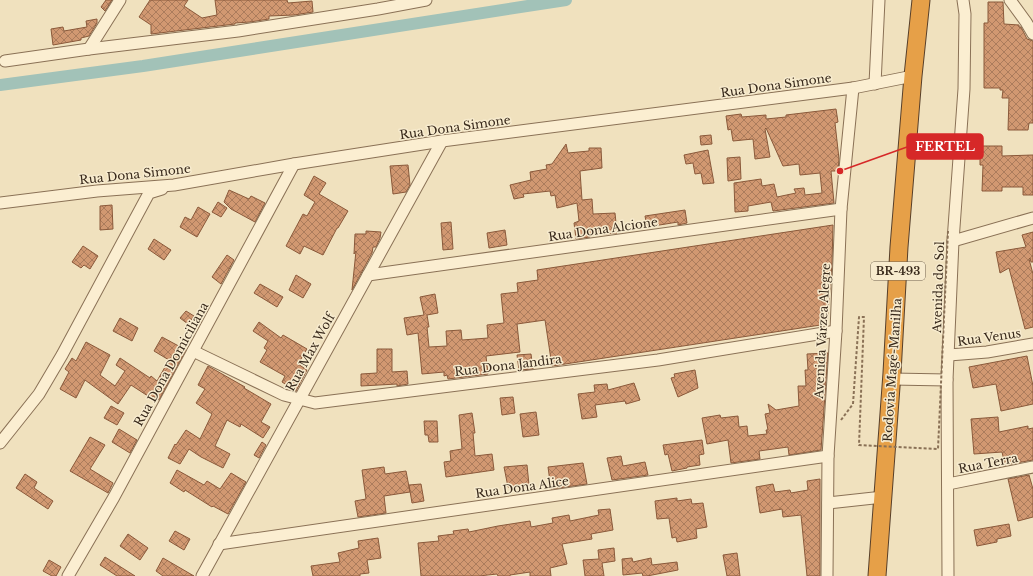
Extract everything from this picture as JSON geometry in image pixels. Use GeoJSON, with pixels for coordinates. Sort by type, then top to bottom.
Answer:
{"type":"FeatureCollection","features":[{"type":"Feature","properties":{"kind":"highway","name":"Rodovia Magé-Manilha"},"geometry":{"type":"LineString","coordinates":[[877,576],[892,379],[899,247],[913,76],[921,8]]}},
{"type":"Feature","properties":{"kind":"highway","name":"Rodovia Magé-Manilha"},"geometry":{"type":"LineString","coordinates":[[882,526],[888,576]]}},
{"type":"Feature","properties":{"kind":"street"},"geometry":{"type":"LineString","coordinates":[[89,49],[120,0]]}},
{"type":"Feature","properties":{"kind":"street"},"geometry":{"type":"LineString","coordinates":[[4,61],[238,31],[426,0]]}},
{"type":"Feature","properties":{"kind":"street"},"geometry":{"type":"LineString","coordinates":[[875,84],[879,0]]}},
{"type":"Feature","properties":{"kind":"street","name":"Avenida do Sol"},"geometry":{"type":"LineString","coordinates":[[948,576],[947,380],[949,355],[950,236],[964,88],[965,14],[963,0]]}},
{"type":"Feature","properties":{"kind":"street"},"geometry":{"type":"LineString","coordinates":[[1010,0],[1033,34]]}},
{"type":"Feature","properties":{"kind":"street","name":"Rua Dona Simone"},"geometry":{"type":"LineString","coordinates":[[0,203],[97,191],[174,185],[294,164],[442,141],[853,88],[913,76]]}},
{"type":"Feature","properties":{"kind":"street","name":"Avenida Várzea Alegre"},"geometry":{"type":"LineString","coordinates":[[827,576],[828,456],[836,331],[841,209],[853,88]]}},
{"type":"Feature","properties":{"kind":"street","name":"Rua Max Wolf"},"geometry":{"type":"LineString","coordinates":[[202,576],[442,141]]}},
{"type":"Feature","properties":{"kind":"street","name":"Rua Dona Domiciliana"},"geometry":{"type":"LineString","coordinates":[[68,576],[114,497],[294,164]]}},
{"type":"Feature","properties":{"kind":"street"},"geometry":{"type":"LineString","coordinates":[[0,443],[39,394],[62,355],[149,193],[174,185]]}},
{"type":"Feature","properties":{"kind":"street","name":"Rua Dona Alcione"},"geometry":{"type":"LineString","coordinates":[[368,274],[841,209]]}},
{"type":"Feature","properties":{"kind":"street"},"geometry":{"type":"LineString","coordinates":[[950,236],[1033,218]]}},
{"type":"Feature","properties":{"kind":"street","name":"Rua Dona Jandira"},"geometry":{"type":"LineString","coordinates":[[193,351],[284,395],[299,400],[316,403],[658,360],[836,331]]}},
{"type":"Feature","properties":{"kind":"street","name":"Rua Venus"},"geometry":{"type":"LineString","coordinates":[[949,355],[987,352],[1033,344]]}},
{"type":"Feature","properties":{"kind":"street"},"geometry":{"type":"LineString","coordinates":[[892,379],[947,380]]}},
{"type":"Feature","properties":{"kind":"street","name":"Rua Dona Alice"},"geometry":{"type":"LineString","coordinates":[[219,544],[828,456]]}},
{"type":"Feature","properties":{"kind":"street","name":"Rua Terra"},"geometry":{"type":"LineString","coordinates":[[948,484],[1033,467]]}},
{"type":"Feature","properties":{"kind":"street"},"geometry":{"type":"LineString","coordinates":[[828,503],[883,497]]}},
{"type":"Feature","properties":{"kind":"path"},"geometry":{"type":"LineString","coordinates":[[853,404],[859,318],[864,317],[859,445],[938,449],[950,236]]}},
{"type":"Feature","properties":{"kind":"building"},"geometry":{"type":"Polygon","coordinates":[[[106,0],[112,0],[105,11],[101,7],[106,0]]]}},
{"type":"Feature","properties":{"kind":"building"},"geometry":{"type":"Polygon","coordinates":[[[150,0],[188,0],[184,6],[202,18],[217,15],[215,0],[287,0],[288,3],[312,1],[313,12],[294,15],[269,16],[269,19],[250,22],[151,34],[151,25],[139,17],[150,0]]]}},
{"type":"Feature","properties":{"kind":"building"},"geometry":{"type":"Polygon","coordinates":[[[988,2],[1003,2],[1004,24],[1019,25],[1027,39],[1033,41],[1033,123],[1029,123],[1028,130],[1008,130],[1009,98],[1002,98],[1003,90],[1000,90],[1000,88],[984,88],[984,23],[988,23],[988,2]]]}},
{"type":"Feature","properties":{"kind":"building"},"geometry":{"type":"Polygon","coordinates":[[[97,19],[97,23],[89,36],[81,38],[81,40],[53,45],[51,29],[63,27],[64,31],[87,27],[86,21],[97,19]]]}},
{"type":"Feature","properties":{"kind":"building"},"geometry":{"type":"Polygon","coordinates":[[[836,109],[838,122],[835,123],[839,159],[838,171],[831,171],[834,203],[773,211],[771,202],[748,206],[748,211],[735,212],[734,183],[761,179],[762,186],[774,184],[777,197],[796,193],[794,189],[804,188],[805,195],[822,193],[820,173],[800,175],[799,164],[783,166],[766,128],[770,157],[755,159],[753,139],[733,141],[731,129],[728,130],[726,116],[741,114],[742,117],[766,115],[766,119],[836,109]]]}},
{"type":"Feature","properties":{"kind":"building"},"geometry":{"type":"Polygon","coordinates":[[[711,135],[712,144],[701,145],[700,136],[711,135]]]}},
{"type":"Feature","properties":{"kind":"building"},"geometry":{"type":"Polygon","coordinates":[[[566,144],[568,153],[589,151],[589,148],[601,148],[602,168],[580,171],[582,200],[592,199],[593,214],[615,213],[617,233],[590,235],[590,237],[576,239],[574,223],[579,221],[577,203],[557,208],[555,195],[551,196],[550,191],[523,194],[524,197],[514,199],[510,185],[531,180],[530,172],[547,169],[546,165],[552,164],[566,144]]]}},
{"type":"Feature","properties":{"kind":"building"},"geometry":{"type":"Polygon","coordinates":[[[980,146],[1002,146],[1002,156],[1033,155],[1033,195],[1023,195],[1023,187],[1002,187],[1002,191],[982,191],[983,165],[980,165],[980,146]]]}},
{"type":"Feature","properties":{"kind":"building"},"geometry":{"type":"Polygon","coordinates":[[[708,150],[714,183],[703,184],[701,173],[695,174],[693,163],[686,164],[684,155],[708,150]]]}},
{"type":"Feature","properties":{"kind":"building"},"geometry":{"type":"Polygon","coordinates":[[[740,157],[741,179],[728,181],[727,158],[740,157]]]}},
{"type":"Feature","properties":{"kind":"building"},"geometry":{"type":"Polygon","coordinates":[[[408,165],[410,185],[406,192],[393,194],[390,166],[408,165]]]}},
{"type":"Feature","properties":{"kind":"building"},"geometry":{"type":"Polygon","coordinates":[[[314,176],[326,183],[319,194],[348,211],[323,255],[304,246],[300,254],[286,246],[303,214],[307,216],[315,202],[304,195],[314,176]]]}},
{"type":"Feature","properties":{"kind":"building"},"geometry":{"type":"Polygon","coordinates":[[[229,190],[249,199],[251,196],[265,203],[255,222],[231,209],[224,202],[229,190]]]}},
{"type":"Feature","properties":{"kind":"building"},"geometry":{"type":"Polygon","coordinates":[[[218,202],[227,208],[221,217],[212,212],[218,202]]]}},
{"type":"Feature","properties":{"kind":"building"},"geometry":{"type":"Polygon","coordinates":[[[112,205],[113,229],[100,230],[100,206],[112,205]]]}},
{"type":"Feature","properties":{"kind":"building"},"geometry":{"type":"Polygon","coordinates":[[[198,207],[210,214],[197,237],[180,227],[185,217],[191,220],[198,207]]]}},
{"type":"Feature","properties":{"kind":"building"},"geometry":{"type":"Polygon","coordinates":[[[685,210],[687,223],[678,225],[678,222],[647,227],[645,216],[685,210]]]}},
{"type":"Feature","properties":{"kind":"building"},"geometry":{"type":"Polygon","coordinates":[[[451,222],[453,249],[443,250],[441,223],[451,222]]]}},
{"type":"Feature","properties":{"kind":"building"},"geometry":{"type":"Polygon","coordinates":[[[833,225],[832,264],[827,324],[552,366],[545,320],[517,324],[520,352],[486,356],[488,374],[448,379],[447,375],[444,376],[444,372],[422,374],[418,333],[407,335],[404,318],[424,315],[420,297],[435,294],[438,313],[427,315],[429,327],[427,327],[429,347],[447,346],[446,331],[461,330],[462,340],[488,338],[487,325],[504,323],[501,294],[518,292],[517,283],[538,280],[537,270],[833,225]]]}},
{"type":"Feature","properties":{"kind":"building"},"geometry":{"type":"Polygon","coordinates":[[[505,230],[507,245],[489,248],[487,233],[505,230]]]}},
{"type":"Feature","properties":{"kind":"building"},"geometry":{"type":"Polygon","coordinates":[[[366,231],[381,232],[380,238],[376,247],[373,247],[372,253],[352,290],[356,251],[354,254],[355,234],[366,234],[366,231]]]}},
{"type":"Feature","properties":{"kind":"building"},"geometry":{"type":"Polygon","coordinates":[[[1033,232],[1033,262],[1031,262],[1030,258],[1029,259],[1033,274],[1033,327],[1025,329],[1009,268],[1000,273],[996,252],[1026,247],[1022,235],[1033,232]]]}},
{"type":"Feature","properties":{"kind":"building"},"geometry":{"type":"Polygon","coordinates":[[[154,239],[171,250],[164,260],[148,249],[154,239]]]}},
{"type":"Feature","properties":{"kind":"building"},"geometry":{"type":"Polygon","coordinates":[[[83,246],[98,256],[90,269],[84,265],[81,268],[72,262],[83,246]]]}},
{"type":"Feature","properties":{"kind":"building"},"geometry":{"type":"Polygon","coordinates":[[[227,255],[234,260],[221,284],[212,277],[227,255]]]}},
{"type":"Feature","properties":{"kind":"building"},"geometry":{"type":"Polygon","coordinates":[[[296,275],[311,284],[303,298],[289,290],[296,275]]]}},
{"type":"Feature","properties":{"kind":"building"},"geometry":{"type":"Polygon","coordinates":[[[260,284],[283,297],[277,307],[254,293],[260,284]]]}},
{"type":"Feature","properties":{"kind":"building"},"geometry":{"type":"Polygon","coordinates":[[[186,311],[194,316],[188,324],[180,318],[186,311]]]}},
{"type":"Feature","properties":{"kind":"building"},"geometry":{"type":"Polygon","coordinates":[[[120,318],[138,328],[132,341],[113,331],[120,318]]]}},
{"type":"Feature","properties":{"kind":"building"},"geometry":{"type":"Polygon","coordinates":[[[259,322],[281,338],[283,335],[307,349],[298,364],[307,370],[296,391],[282,382],[285,376],[260,362],[267,350],[264,348],[268,341],[253,331],[259,322]]]}},
{"type":"Feature","properties":{"kind":"building"},"geometry":{"type":"Polygon","coordinates":[[[162,337],[186,350],[159,400],[153,396],[151,398],[131,385],[118,404],[85,380],[76,398],[60,389],[69,372],[65,369],[72,358],[76,361],[86,342],[110,355],[100,375],[115,386],[125,371],[116,365],[120,358],[157,381],[169,360],[154,351],[162,337]]]}},
{"type":"Feature","properties":{"kind":"building"},"geometry":{"type":"Polygon","coordinates":[[[377,349],[392,349],[392,372],[407,371],[408,384],[397,386],[397,384],[361,386],[361,374],[377,373],[377,349]]]}},
{"type":"Feature","properties":{"kind":"building"},"geometry":{"type":"Polygon","coordinates":[[[828,353],[821,450],[789,455],[788,447],[759,451],[760,459],[731,463],[728,440],[707,444],[702,418],[720,415],[721,418],[738,416],[739,427],[747,426],[748,436],[767,434],[766,430],[768,430],[765,414],[770,413],[768,404],[776,410],[799,406],[798,386],[806,386],[805,370],[808,370],[807,354],[828,353]]]}},
{"type":"Feature","properties":{"kind":"building"},"geometry":{"type":"Polygon","coordinates":[[[531,354],[533,369],[519,370],[517,355],[531,354]]]}},
{"type":"Feature","properties":{"kind":"building"},"geometry":{"type":"Polygon","coordinates":[[[1027,356],[1033,386],[1033,404],[1001,411],[996,384],[973,388],[969,367],[1027,356]]]}},
{"type":"Feature","properties":{"kind":"building"},"geometry":{"type":"Polygon","coordinates":[[[208,366],[271,404],[261,422],[270,427],[263,438],[241,424],[240,427],[227,420],[215,446],[230,454],[223,468],[189,449],[180,464],[168,458],[175,444],[176,445],[186,430],[200,439],[212,414],[196,403],[205,389],[198,385],[208,366]]]}},
{"type":"Feature","properties":{"kind":"building"},"geometry":{"type":"Polygon","coordinates":[[[695,370],[698,388],[678,397],[671,378],[675,377],[674,374],[695,370]]]}},
{"type":"Feature","properties":{"kind":"building"},"geometry":{"type":"Polygon","coordinates":[[[634,383],[640,400],[626,404],[625,401],[595,405],[597,417],[582,419],[578,394],[595,392],[594,385],[607,384],[608,390],[634,383]]]}},
{"type":"Feature","properties":{"kind":"building"},"geometry":{"type":"Polygon","coordinates":[[[513,397],[515,413],[502,415],[500,398],[513,397]]]}},
{"type":"Feature","properties":{"kind":"building"},"geometry":{"type":"Polygon","coordinates":[[[111,406],[124,413],[117,425],[104,418],[111,406]]]}},
{"type":"Feature","properties":{"kind":"building"},"geometry":{"type":"Polygon","coordinates":[[[536,412],[539,435],[523,437],[520,414],[536,412]]]}},
{"type":"Feature","properties":{"kind":"building"},"geometry":{"type":"Polygon","coordinates":[[[472,413],[475,433],[473,433],[475,456],[492,454],[494,470],[446,477],[444,462],[451,461],[450,451],[462,449],[459,415],[472,413]]]}},
{"type":"Feature","properties":{"kind":"building"},"geometry":{"type":"Polygon","coordinates":[[[998,417],[999,432],[1028,426],[1028,429],[1033,428],[1033,460],[1005,465],[1002,452],[974,454],[971,419],[998,417]]]}},
{"type":"Feature","properties":{"kind":"building"},"geometry":{"type":"Polygon","coordinates":[[[424,421],[437,421],[438,442],[429,442],[428,435],[425,435],[424,421]]]}},
{"type":"Feature","properties":{"kind":"building"},"geometry":{"type":"Polygon","coordinates":[[[119,429],[137,440],[130,453],[112,442],[119,429]]]}},
{"type":"Feature","properties":{"kind":"building"},"geometry":{"type":"Polygon","coordinates":[[[90,437],[105,445],[90,469],[113,483],[108,493],[70,471],[90,437]]]}},
{"type":"Feature","properties":{"kind":"building"},"geometry":{"type":"Polygon","coordinates":[[[702,440],[704,454],[699,455],[700,465],[672,471],[668,454],[665,455],[663,445],[702,440]]]}},
{"type":"Feature","properties":{"kind":"building"},"geometry":{"type":"Polygon","coordinates":[[[262,442],[266,445],[259,458],[254,455],[262,442]]]}},
{"type":"Feature","properties":{"kind":"building"},"geometry":{"type":"Polygon","coordinates":[[[621,456],[623,466],[645,462],[648,475],[612,480],[607,458],[621,456]]]}},
{"type":"Feature","properties":{"kind":"building"},"geometry":{"type":"Polygon","coordinates":[[[583,463],[587,484],[551,489],[548,467],[583,463]]]}},
{"type":"Feature","properties":{"kind":"building"},"geometry":{"type":"Polygon","coordinates":[[[527,465],[529,485],[508,487],[504,467],[527,465]]]}},
{"type":"Feature","properties":{"kind":"building"},"geometry":{"type":"Polygon","coordinates":[[[384,467],[385,474],[406,471],[410,492],[384,496],[386,513],[358,517],[355,501],[366,499],[362,470],[384,467]]]}},
{"type":"Feature","properties":{"kind":"building"},"geometry":{"type":"Polygon","coordinates":[[[177,470],[204,485],[207,481],[220,489],[231,473],[246,482],[228,514],[213,506],[212,507],[185,490],[184,492],[170,483],[177,470]]]}},
{"type":"Feature","properties":{"kind":"building"},"geometry":{"type":"Polygon","coordinates":[[[25,474],[37,482],[34,488],[53,501],[48,509],[16,488],[25,474]]]}},
{"type":"Feature","properties":{"kind":"building"},"geometry":{"type":"Polygon","coordinates":[[[1029,475],[1033,489],[1033,517],[1018,521],[1008,479],[1029,475]]]}},
{"type":"Feature","properties":{"kind":"building"},"geometry":{"type":"Polygon","coordinates":[[[820,479],[820,576],[807,576],[801,515],[783,517],[782,509],[760,513],[756,487],[773,484],[775,492],[790,490],[791,493],[808,490],[807,481],[820,479]]]}},
{"type":"Feature","properties":{"kind":"building"},"geometry":{"type":"Polygon","coordinates":[[[421,484],[424,501],[412,503],[409,485],[421,484]]]}},
{"type":"Feature","properties":{"kind":"building"},"geometry":{"type":"Polygon","coordinates":[[[677,498],[677,501],[691,499],[692,504],[703,503],[707,527],[696,529],[697,538],[677,542],[676,537],[672,538],[669,518],[657,519],[655,501],[677,498]]]}},
{"type":"Feature","properties":{"kind":"building"},"geometry":{"type":"Polygon","coordinates":[[[610,509],[613,530],[591,534],[592,539],[562,544],[567,564],[550,568],[551,576],[530,576],[530,572],[510,576],[498,576],[497,574],[479,576],[421,576],[418,543],[439,541],[438,536],[454,534],[453,531],[468,529],[469,532],[530,521],[531,527],[553,523],[552,518],[569,515],[570,521],[599,515],[598,510],[610,509]]]}},
{"type":"Feature","properties":{"kind":"building"},"geometry":{"type":"Polygon","coordinates":[[[1009,524],[1011,536],[997,539],[997,542],[977,546],[974,530],[1009,524]]]}},
{"type":"Feature","properties":{"kind":"building"},"geometry":{"type":"Polygon","coordinates":[[[175,531],[190,539],[184,550],[169,541],[175,531]]]}},
{"type":"Feature","properties":{"kind":"building"},"geometry":{"type":"Polygon","coordinates":[[[128,534],[148,548],[140,560],[120,546],[128,534]]]}},
{"type":"Feature","properties":{"kind":"building"},"geometry":{"type":"Polygon","coordinates":[[[378,538],[381,558],[367,560],[369,573],[360,574],[360,576],[313,576],[311,566],[340,562],[338,553],[359,548],[358,541],[378,538]]]}},
{"type":"Feature","properties":{"kind":"building"},"geometry":{"type":"Polygon","coordinates":[[[614,548],[615,561],[602,563],[604,576],[585,576],[583,560],[599,559],[598,550],[614,548]]]}},
{"type":"Feature","properties":{"kind":"building"},"geometry":{"type":"Polygon","coordinates":[[[737,553],[740,576],[727,576],[723,555],[737,553]]]}},
{"type":"Feature","properties":{"kind":"building"},"geometry":{"type":"Polygon","coordinates":[[[105,557],[135,576],[117,576],[100,565],[105,557]]]}},
{"type":"Feature","properties":{"kind":"building"},"geometry":{"type":"Polygon","coordinates":[[[163,558],[194,576],[163,576],[156,571],[163,558]]]}},
{"type":"Feature","properties":{"kind":"building"},"geometry":{"type":"Polygon","coordinates":[[[632,558],[633,562],[651,558],[652,565],[677,562],[678,570],[647,576],[643,576],[642,573],[623,575],[622,559],[632,558]]]}},
{"type":"Feature","properties":{"kind":"building"},"geometry":{"type":"Polygon","coordinates":[[[49,560],[61,567],[56,576],[52,576],[43,571],[49,560]]]}},
{"type":"Feature","properties":{"kind":"waterway"},"geometry":{"type":"LineString","coordinates":[[0,85],[143,66],[566,0]]}},
{"type":"Feature","properties":{"kind":"place","name":"FERTEL"},"geometry":{"type":"Point","coordinates":[840,171]}}]}
